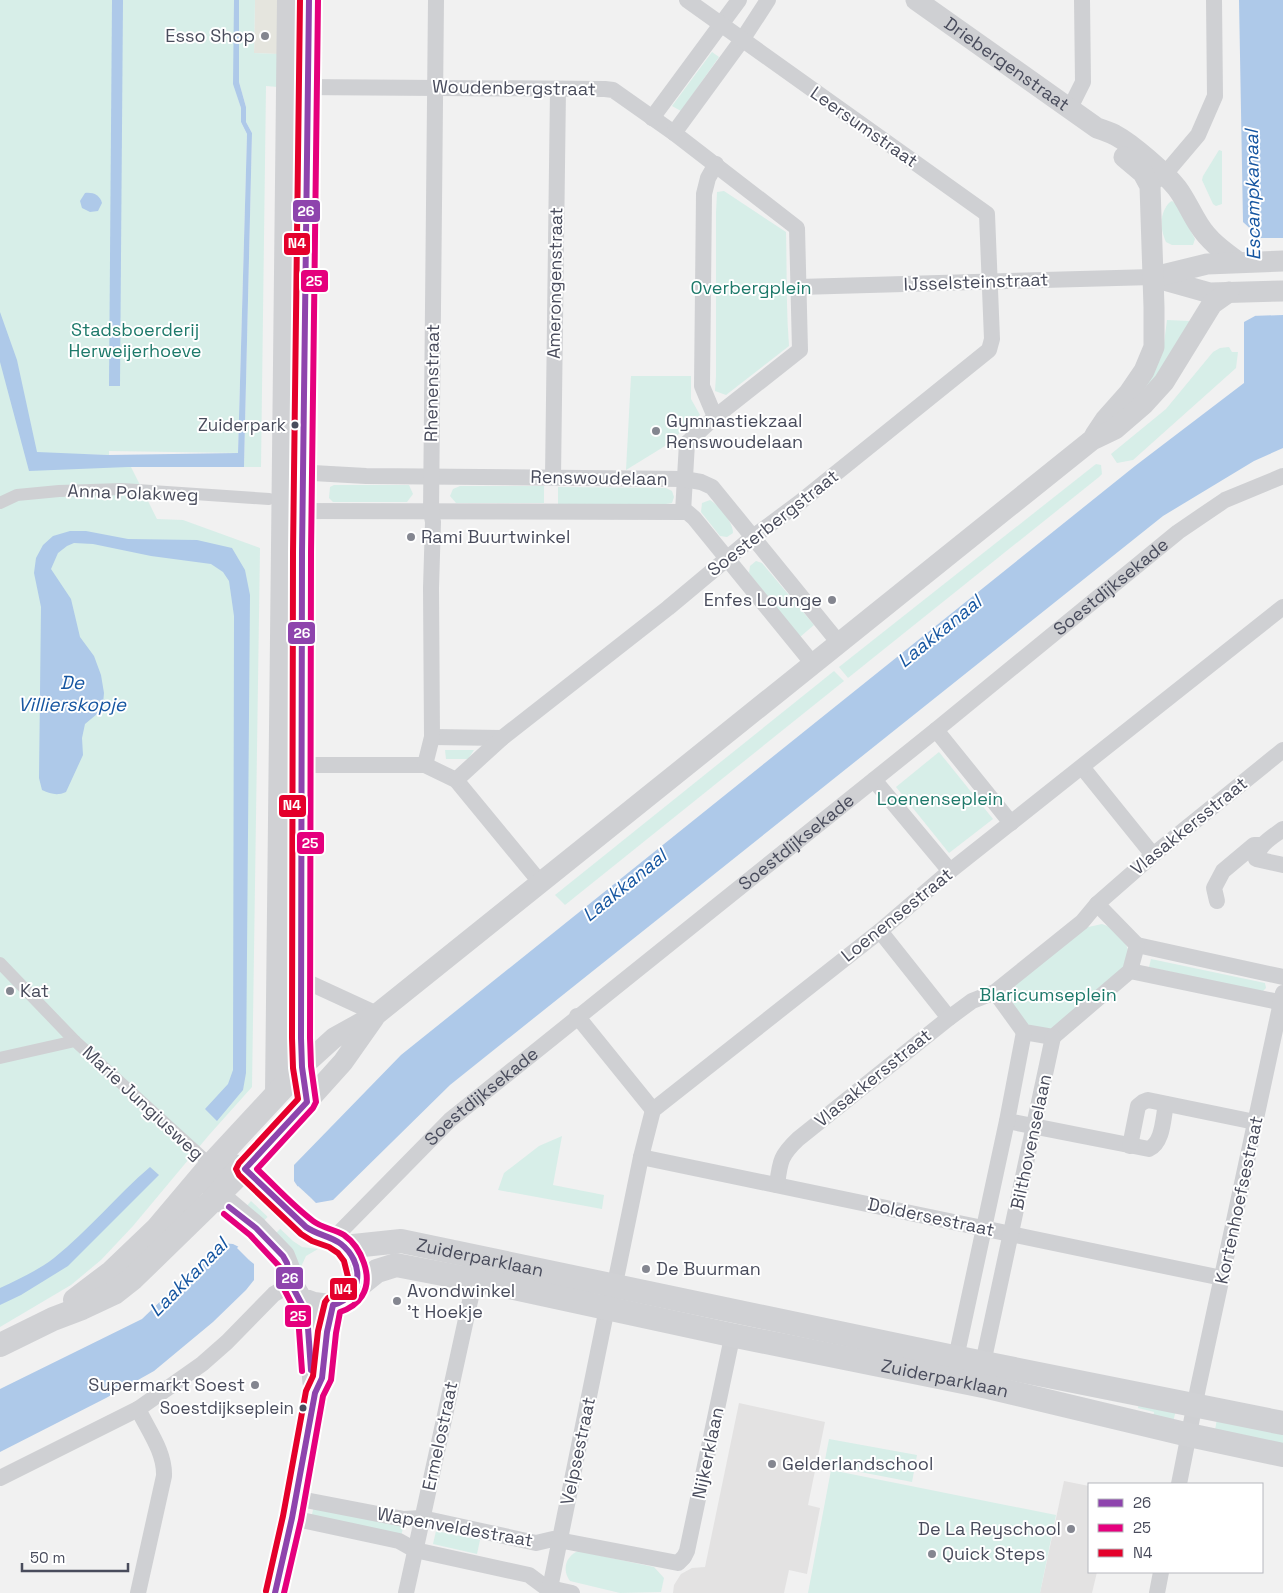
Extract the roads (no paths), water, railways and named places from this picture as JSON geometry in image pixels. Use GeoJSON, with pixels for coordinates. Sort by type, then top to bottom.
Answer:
{"type":"FeatureCollection","features":[{"type":"Feature","properties":{"kind":"main road"},"geometry":{"type":"LineString","coordinates":[[0,1345],[53,1318],[82,1308],[114,1293],[245,1169],[307,1102],[302,1067],[301,979],[291,765],[285,507],[294,472],[298,87],[289,0]]}},
{"type":"Feature","properties":{"kind":"main road"},"geometry":{"type":"LineString","coordinates":[[298,87],[309,0]]}},
{"type":"Feature","properties":{"kind":"main road"},"geometry":{"type":"LineString","coordinates":[[277,1093],[291,765]]}},
{"type":"Feature","properties":{"kind":"main road"},"geometry":{"type":"LineString","coordinates":[[53,1318],[132,1255],[302,1067]]}},
{"type":"Feature","properties":{"kind":"main road"},"geometry":{"type":"LineString","coordinates":[[229,1165],[245,1169],[307,1228],[333,1240],[354,1262],[358,1276],[357,1287],[348,1298],[334,1305],[314,1304],[293,1285],[283,1256],[262,1234],[217,1195],[211,1182],[211,1166],[229,1165]]}},
{"type":"Feature","properties":{"kind":"main road","name":"Zuiderparklaan"},"geometry":{"type":"LineString","coordinates":[[333,1240],[401,1241],[730,1341],[988,1387],[1188,1443],[1283,1455]]}},
{"type":"Feature","properties":{"kind":"main road","name":"Zuiderparklaan"},"geometry":{"type":"LineString","coordinates":[[357,1287],[377,1271],[396,1265],[472,1286],[956,1358],[1196,1397],[1283,1423]]}},
{"type":"Feature","properties":{"kind":"street","name":"Rhenenstraat"},"geometry":{"type":"LineString","coordinates":[[424,765],[432,737],[431,588],[433,522],[431,512],[436,0]]}},
{"type":"Feature","properties":{"kind":"street","name":"Leersumstraat"},"geometry":{"type":"LineString","coordinates":[[686,0],[987,214],[989,281]]}},
{"type":"Feature","properties":{"kind":"street"},"geometry":{"type":"LineString","coordinates":[[652,118],[739,0]]}},
{"type":"Feature","properties":{"kind":"street"},"geometry":{"type":"LineString","coordinates":[[674,133],[742,40],[768,0]]}},
{"type":"Feature","properties":{"kind":"street","name":"Driebergenstraat"},"geometry":{"type":"LineString","coordinates":[[916,0],[1097,128],[1116,136],[1150,162],[1157,180],[1176,188],[1189,206],[1198,225],[1209,238],[1221,250],[1242,262]]}},
{"type":"Feature","properties":{"kind":"street"},"geometry":{"type":"LineString","coordinates":[[1070,108],[1083,82],[1082,0]]}},
{"type":"Feature","properties":{"kind":"street"},"geometry":{"type":"LineString","coordinates":[[1092,440],[1105,420],[1144,371],[1154,347],[1153,277],[1157,180],[1198,135],[1215,96],[1214,0]]}},
{"type":"Feature","properties":{"kind":"street","name":"Woudenbergstraat"},"geometry":{"type":"LineString","coordinates":[[298,87],[613,90],[716,164],[797,228],[800,350],[715,417],[687,443],[683,512]]}},
{"type":"Feature","properties":{"kind":"street","name":"Amerongenstraat"},"geometry":{"type":"LineString","coordinates":[[553,477],[558,90]]}},
{"type":"Feature","properties":{"kind":"street"},"geometry":{"type":"LineString","coordinates":[[715,417],[702,386],[704,194],[708,178],[716,164]]}},
{"type":"Feature","properties":{"kind":"street"},"geometry":{"type":"LineString","coordinates":[[1153,277],[1207,264],[1283,261]]}},
{"type":"Feature","properties":{"kind":"street"},"geometry":{"type":"LineString","coordinates":[[1153,277],[1210,293],[1283,291]]}},
{"type":"Feature","properties":{"kind":"street","name":"IJsselsteinstraat"},"geometry":{"type":"LineString","coordinates":[[799,287],[1153,277]]}},
{"type":"Feature","properties":{"kind":"street","name":"Soesterbergstraat"},"geometry":{"type":"LineString","coordinates":[[456,780],[502,738],[668,608],[753,537],[799,503],[989,350],[992,339],[989,281]]}},
{"type":"Feature","properties":{"kind":"street"},"geometry":{"type":"LineString","coordinates":[[302,1067],[334,1038],[377,1014],[1092,440],[1115,429],[1144,404],[1164,382],[1212,304],[1238,292]]}},
{"type":"Feature","properties":{"kind":"street","name":"Renswoudelaan"},"geometry":{"type":"LineString","coordinates":[[294,472],[366,476],[553,477],[701,482],[712,487],[839,644]]}},
{"type":"Feature","properties":{"kind":"street","name":"Soestdijksekade"},"geometry":{"type":"LineString","coordinates":[[333,1240],[450,1120],[936,730],[1178,532],[1225,500],[1283,476]]}},
{"type":"Feature","properties":{"kind":"street","name":"Anna Polakweg"},"geometry":{"type":"LineString","coordinates":[[0,503],[17,495],[59,491],[122,490],[285,507]]}},
{"type":"Feature","properties":{"kind":"street","name":"Renswoudelaan"},"geometry":{"type":"LineString","coordinates":[[285,507],[431,512],[683,512]]}},
{"type":"Feature","properties":{"kind":"street"},"geometry":{"type":"LineString","coordinates":[[683,512],[687,512],[694,518],[813,664]]}},
{"type":"Feature","properties":{"kind":"street","name":"Loenensestraat"},"geometry":{"type":"LineString","coordinates":[[653,1110],[880,931],[950,871],[1283,607]]}},
{"type":"Feature","properties":{"kind":"street"},"geometry":{"type":"LineString","coordinates":[[936,730],[1011,823]]}},
{"type":"Feature","properties":{"kind":"street"},"geometry":{"type":"LineString","coordinates":[[432,737],[502,738]]}},
{"type":"Feature","properties":{"kind":"street","name":"Vlasakkersstraat"},"geometry":{"type":"LineString","coordinates":[[1097,904],[1153,855],[1283,750]]}},
{"type":"Feature","properties":{"kind":"street"},"geometry":{"type":"LineString","coordinates":[[291,765],[424,765],[456,780],[540,882]]}},
{"type":"Feature","properties":{"kind":"street"},"geometry":{"type":"LineString","coordinates":[[1082,767],[1153,855]]}},
{"type":"Feature","properties":{"kind":"street"},"geometry":{"type":"LineString","coordinates":[[874,780],[950,871]]}},
{"type":"Feature","properties":{"kind":"street"},"geometry":{"type":"LineString","coordinates":[[1283,829],[1262,845],[1256,859],[1283,865]]}},
{"type":"Feature","properties":{"kind":"street"},"geometry":{"type":"LineString","coordinates":[[1217,901],[1214,888],[1223,871],[1254,845],[1262,845]]}},
{"type":"Feature","properties":{"kind":"street"},"geometry":{"type":"LineString","coordinates":[[1137,945],[1130,971],[1053,1037],[1024,1032],[995,992],[1082,922],[1097,904],[1137,945],[1283,977]]}},
{"type":"Feature","properties":{"kind":"street"},"geometry":{"type":"LineString","coordinates":[[880,931],[949,1018]]}},
{"type":"Feature","properties":{"kind":"street","name":"Marie Jungiusweg"},"geometry":{"type":"LineString","coordinates":[[0,963],[75,1041],[211,1166]]}},
{"type":"Feature","properties":{"kind":"street"},"geometry":{"type":"LineString","coordinates":[[1130,971],[1282,1000]]}},
{"type":"Feature","properties":{"kind":"street"},"geometry":{"type":"LineString","coordinates":[[301,979],[377,1014]]}},
{"type":"Feature","properties":{"kind":"street","name":"Vlasakkersstraat"},"geometry":{"type":"LineString","coordinates":[[777,1185],[782,1158],[793,1144],[949,1018],[972,1001],[995,992]]}},
{"type":"Feature","properties":{"kind":"street","name":"Kortenhoefsestraat"},"geometry":{"type":"LineString","coordinates":[[1180,1483],[1196,1397],[1282,1000]]}},
{"type":"Feature","properties":{"kind":"street"},"geometry":{"type":"LineString","coordinates":[[307,1102],[343,1062],[377,1014]]}},
{"type":"Feature","properties":{"kind":"street"},"geometry":{"type":"LineString","coordinates":[[578,1016],[653,1110],[640,1157],[608,1305]]}},
{"type":"Feature","properties":{"kind":"street","name":"Bilthovenselaan"},"geometry":{"type":"LineString","coordinates":[[956,1358],[1007,1121],[1024,1032]]}},
{"type":"Feature","properties":{"kind":"street","name":"Bilthovenselaan"},"geometry":{"type":"LineString","coordinates":[[983,1363],[1053,1037]]}},
{"type":"Feature","properties":{"kind":"street","name":"Marie Jungiusweg"},"geometry":{"type":"LineString","coordinates":[[0,1058],[75,1041]]}},
{"type":"Feature","properties":{"kind":"street"},"geometry":{"type":"LineString","coordinates":[[1130,1146],[1138,1106],[1148,1100],[1255,1122]]}},
{"type":"Feature","properties":{"kind":"street"},"geometry":{"type":"LineString","coordinates":[[1007,1121],[1149,1150],[1157,1144],[1166,1104]]}},
{"type":"Feature","properties":{"kind":"street","name":"Doldersestraat"},"geometry":{"type":"LineString","coordinates":[[640,1157],[1222,1278]]}},
{"type":"Feature","properties":{"kind":"street"},"geometry":{"type":"LineString","coordinates":[[0,1478],[138,1409],[202,1364],[227,1342],[270,1297],[293,1285],[307,1314],[312,1380],[315,1393]]}},
{"type":"Feature","properties":{"kind":"street","name":"Ermelostraat"},"geometry":{"type":"LineString","coordinates":[[406,1593],[472,1286]]}},
{"type":"Feature","properties":{"kind":"street"},"geometry":{"type":"LineString","coordinates":[[275,1593],[315,1393],[322,1378],[327,1332],[334,1305]]}},
{"type":"Feature","properties":{"kind":"street","name":"Velpsestraat"},"geometry":{"type":"LineString","coordinates":[[549,1591],[608,1305]]}},
{"type":"Feature","properties":{"kind":"street","name":"Nijkerklaan"},"geometry":{"type":"LineString","coordinates":[[674,1563],[681,1560],[687,1551],[730,1341]]}},
{"type":"Feature","properties":{"kind":"street"},"geometry":{"type":"LineString","coordinates":[[138,1409],[163,1459],[164,1468],[164,1476],[138,1593]]}},
{"type":"Feature","properties":{"kind":"street","name":"Wapenveldestraat"},"geometry":{"type":"LineString","coordinates":[[293,1508],[404,1519],[422,1518],[536,1543],[553,1539],[560,1540],[674,1563]]}},
{"type":"Feature","properties":{"kind":"street","name":"Wapenveldestraat"},"geometry":{"type":"LineString","coordinates":[[293,1508],[399,1541],[415,1550],[529,1575],[538,1580],[549,1591],[572,1593]]}},
{"type":"Feature","properties":{"kind":"street"},"geometry":{"type":"LineString","coordinates":[[1157,1593],[1162,1573]]}},
{"type":"Feature","properties":{"kind":"water"},"geometry":{"type":"Polygon","coordinates":[[[112,0],[123,0],[120,386],[109,386],[112,0]]]}},
{"type":"Feature","properties":{"kind":"water"},"geometry":{"type":"Polygon","coordinates":[[[234,0],[239,0],[239,82],[246,107],[246,122],[252,133],[244,467],[128,467],[29,471],[0,362],[0,312],[17,360],[37,452],[108,455],[238,453],[247,134],[241,122],[241,108],[233,84],[234,0]]]}},
{"type":"Feature","properties":{"kind":"water"},"geometry":{"type":"Polygon","coordinates":[[[1239,0],[1283,0],[1283,448],[1254,461],[1163,516],[450,1085],[333,1200],[316,1203],[311,1198],[308,1199],[250,1258],[249,1260],[254,1264],[254,1280],[246,1290],[213,1322],[154,1371],[106,1398],[0,1452],[0,1389],[142,1319],[221,1243],[233,1244],[239,1247],[298,1187],[294,1181],[294,1165],[401,1055],[1135,466],[1244,383],[1244,322],[1255,316],[1255,233],[1243,222],[1239,0]]]}},
{"type":"Feature","properties":{"kind":"water"},"geometry":{"type":"Polygon","coordinates":[[[85,193],[91,193],[100,198],[102,203],[98,211],[90,212],[82,208],[80,201],[85,193]]]}},
{"type":"Feature","properties":{"kind":"water","name":"De Villierskopje"},"geometry":{"type":"Polygon","coordinates":[[[70,531],[86,531],[128,539],[197,540],[232,548],[245,570],[250,595],[246,1073],[243,1090],[217,1121],[205,1109],[228,1084],[233,1070],[234,616],[229,581],[223,572],[211,564],[151,556],[93,544],[74,543],[58,553],[51,569],[71,599],[80,637],[94,656],[101,675],[104,693],[103,704],[97,714],[85,724],[82,738],[83,755],[66,792],[48,793],[42,790],[39,778],[41,607],[34,573],[36,558],[43,545],[53,536],[70,531]]]}},
{"type":"Feature","properties":{"kind":"water"},"geometry":{"type":"Polygon","coordinates":[[[150,1167],[159,1175],[68,1266],[21,1295],[0,1305],[0,1288],[34,1271],[54,1258],[150,1167]]]}},
{"type":"Feature","properties":{"kind":"place","name":"Esso Shop"},"geometry":{"type":"Point","coordinates":[265,36]}},
{"type":"Feature","properties":{"kind":"place","name":"Zuiderpark"},"geometry":{"type":"Point","coordinates":[295,425]}},
{"type":"Feature","properties":{"kind":"place","name":"Gymnastiekzaal Renswoudelaan"},"geometry":{"type":"Point","coordinates":[656,431]}},
{"type":"Feature","properties":{"kind":"place","name":"Rami Buurtwinkel"},"geometry":{"type":"Point","coordinates":[411,537]}},
{"type":"Feature","properties":{"kind":"place","name":"Enfes Lounge"},"geometry":{"type":"Point","coordinates":[832,600]}},
{"type":"Feature","properties":{"kind":"place","name":"Kat"},"geometry":{"type":"Point","coordinates":[10,991]}},
{"type":"Feature","properties":{"kind":"place","name":"De Buurman"},"geometry":{"type":"Point","coordinates":[646,1269]}},
{"type":"Feature","properties":{"kind":"place","name":"Avondwinkel 't Hoekje"},"geometry":{"type":"Point","coordinates":[397,1301]}},
{"type":"Feature","properties":{"kind":"place","name":"Supermarkt Soest"},"geometry":{"type":"Point","coordinates":[255,1385]}},
{"type":"Feature","properties":{"kind":"place","name":"Soestdijkseplein"},"geometry":{"type":"Point","coordinates":[303,1408]}},
{"type":"Feature","properties":{"kind":"place","name":"Gelderlandschool"},"geometry":{"type":"Point","coordinates":[772,1464]}},
{"type":"Feature","properties":{"kind":"place","name":"De La Reyschool"},"geometry":{"type":"Point","coordinates":[1071,1529]}},
{"type":"Feature","properties":{"kind":"place","name":"Quick Steps"},"geometry":{"type":"Point","coordinates":[932,1554]}},
{"type":"Feature","properties":{"kind":"water label","name":"Escampkanaal"},"geometry":{"type":"Point","coordinates":[1252,195]}},
{"type":"Feature","properties":{"kind":"water label","name":"Laakkanaal"},"geometry":{"type":"Point","coordinates":[939,631]}},
{"type":"Feature","properties":{"kind":"water label","name":"Laakkanaal"},"geometry":{"type":"Point","coordinates":[624,885]}},
{"type":"Feature","properties":{"kind":"water label","name":"Laakkanaal"},"geometry":{"type":"Point","coordinates":[188,1277]}},
{"type":"Feature","properties":{"kind":"park label","name":"Overbergplein"},"geometry":{"type":"Point","coordinates":[751,288]}},
{"type":"Feature","properties":{"kind":"park label","name":"Stadsboerderij Herweijerhoeve"},"geometry":{"type":"Point","coordinates":[135,340]}},
{"type":"Feature","properties":{"kind":"park label","name":"Loenenseplein"},"geometry":{"type":"Point","coordinates":[940,799]}},
{"type":"Feature","properties":{"kind":"park label","name":"Blaricumseplein"},"geometry":{"type":"Point","coordinates":[1048,995]}}]}
